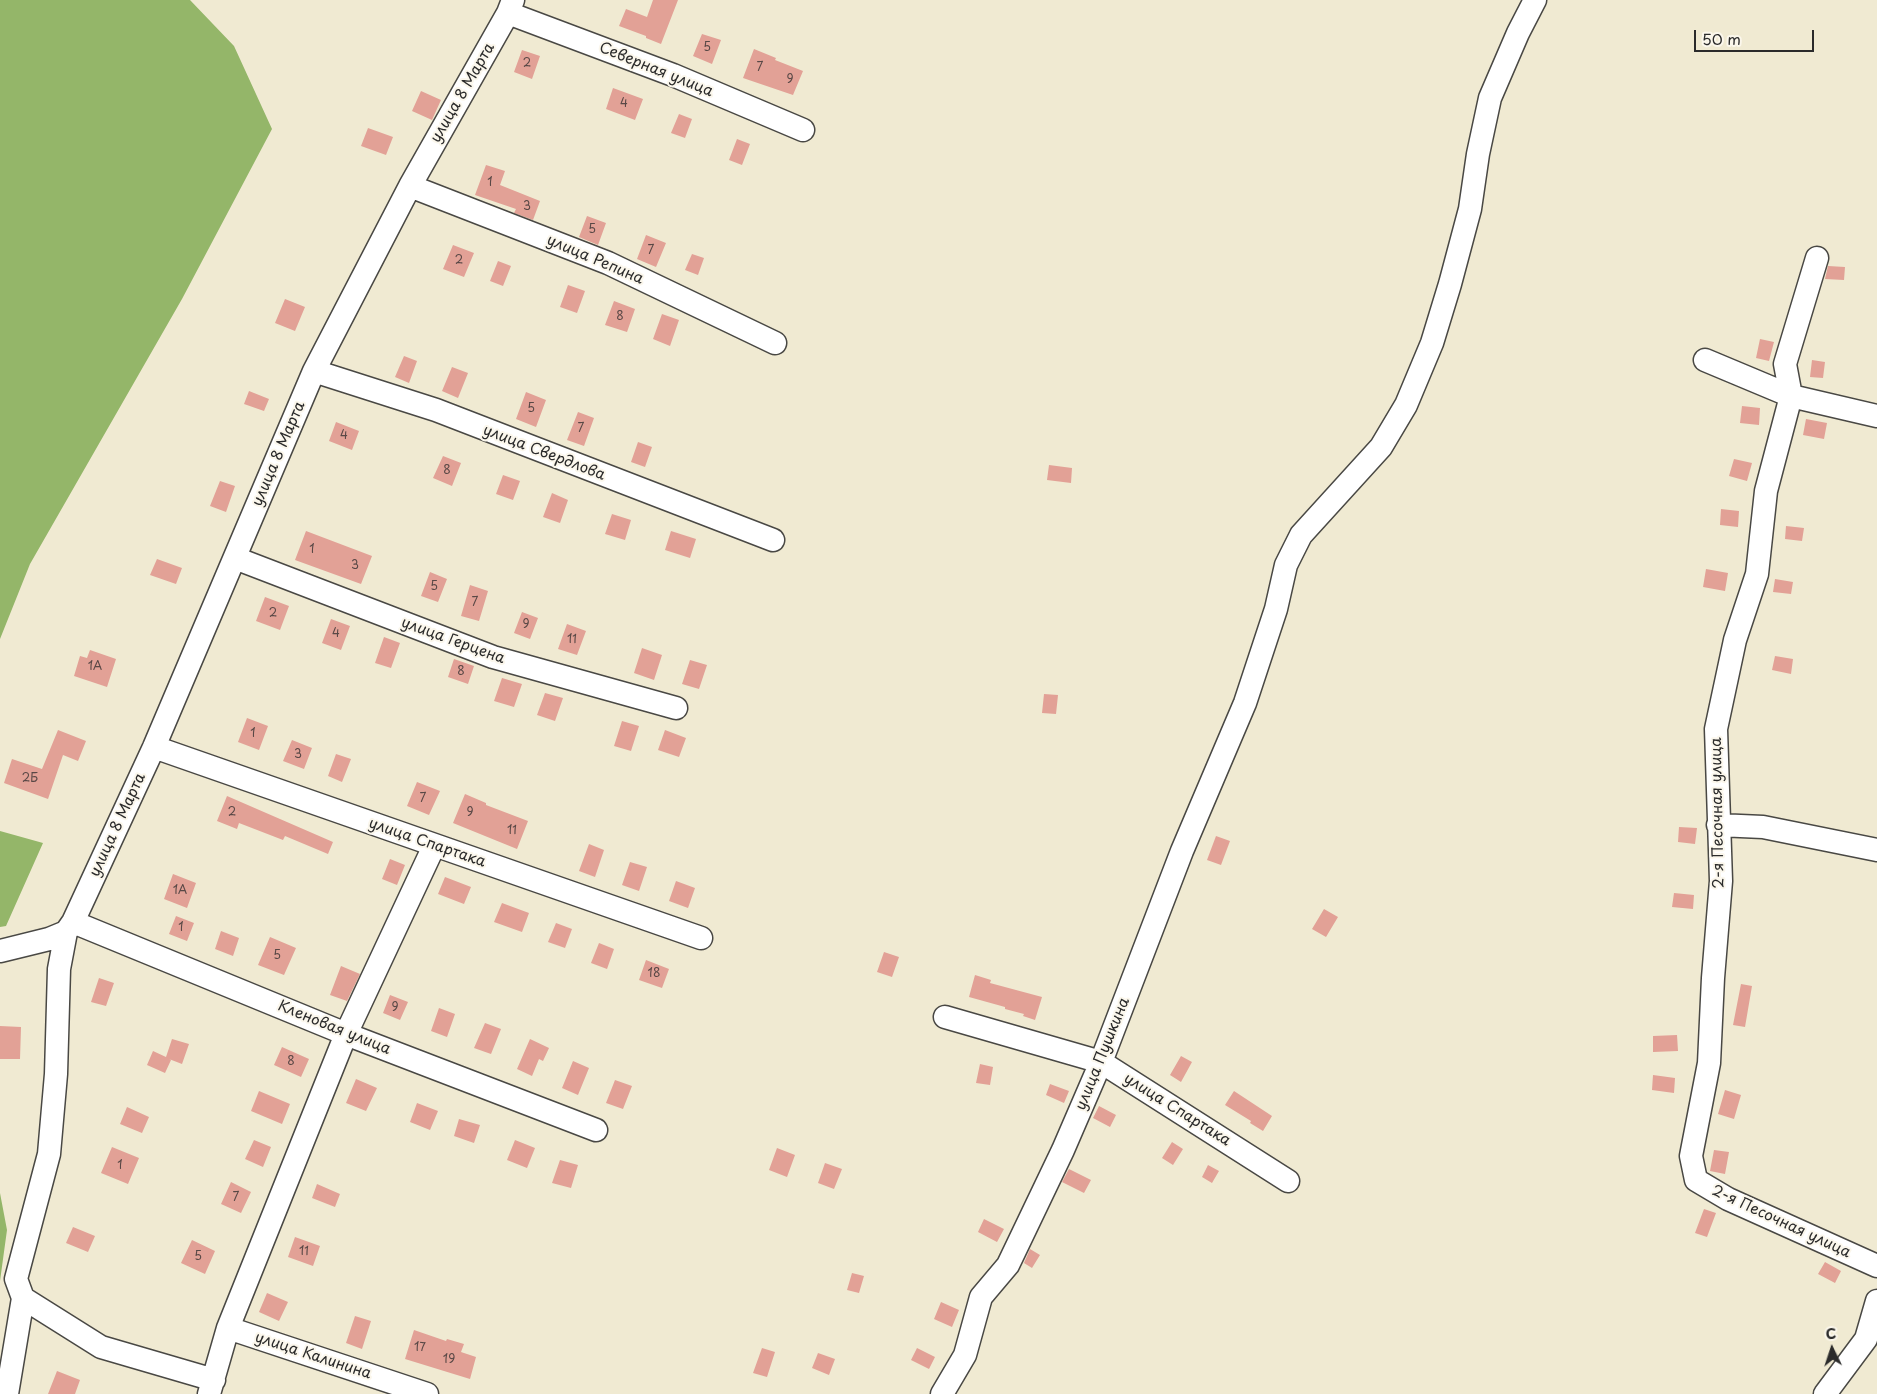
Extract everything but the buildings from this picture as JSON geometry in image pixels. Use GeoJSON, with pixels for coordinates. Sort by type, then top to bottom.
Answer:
{"type":"FeatureCollection","features":[{"type":"Feature","properties":{"kind":"street","name":"улица Пушкина"},"geometry":{"type":"LineString","coordinates":[[942,1394],[965,1355],[981,1297],[1008,1265],[1063,1150],[1100,1062],[1182,851],[1245,702],[1276,609],[1286,565],[1301,535],[1381,447],[1406,405],[1432,343],[1450,284],[1470,209],[1478,154],[1490,98],[1518,33],[1535,0]]}},
{"type":"Feature","properties":{"kind":"street","name":"Северная улица"},"geometry":{"type":"LineString","coordinates":[[511,6],[803,130]]}},
{"type":"Feature","properties":{"kind":"street","name":"улица 8 Марта"},"geometry":{"type":"LineString","coordinates":[[23,1298],[16,1279],[50,1154],[56,1074],[59,969],[70,927],[154,746],[314,371],[410,186],[511,6]]}},
{"type":"Feature","properties":{"kind":"street","name":"улица Репина"},"geometry":{"type":"LineString","coordinates":[[410,186],[608,263],[775,343]]}},
{"type":"Feature","properties":{"kind":"street","name":"2-я Песочная улица"},"geometry":{"type":"LineString","coordinates":[[1817,258],[1785,364],[1792,396],[1766,491],[1758,574],[1735,640],[1716,729],[1721,881],[1713,978],[1710,1063],[1691,1156],[1696,1180],[1728,1199],[1877,1266]]}},
{"type":"Feature","properties":{"kind":"street"},"geometry":{"type":"LineString","coordinates":[[1705,360],[1792,396],[1877,416]]}},
{"type":"Feature","properties":{"kind":"street","name":"улица Свердлова"},"geometry":{"type":"LineString","coordinates":[[314,371],[436,410],[773,540]]}},
{"type":"Feature","properties":{"kind":"street","name":"улица Герцена"},"geometry":{"type":"LineString","coordinates":[[235,558],[493,657],[676,708]]}},
{"type":"Feature","properties":{"kind":"street","name":"улица Спартака"},"geometry":{"type":"LineString","coordinates":[[154,746],[434,846],[701,938]]}},
{"type":"Feature","properties":{"kind":"street"},"geometry":{"type":"LineString","coordinates":[[1718,825],[1763,827],[1877,850]]}},
{"type":"Feature","properties":{"kind":"street"},"geometry":{"type":"LineString","coordinates":[[6,1394],[23,1298],[101,1347],[212,1387],[228,1328],[346,1034],[434,846]]}},
{"type":"Feature","properties":{"kind":"street"},"geometry":{"type":"LineString","coordinates":[[0,951],[49,939],[70,927]]}},
{"type":"Feature","properties":{"kind":"street","name":"Кленовая улица"},"geometry":{"type":"LineString","coordinates":[[70,927],[596,1130]]}},
{"type":"Feature","properties":{"kind":"street","name":"улица Спартака"},"geometry":{"type":"LineString","coordinates":[[945,1018],[1100,1062],[1288,1181]]}},
{"type":"Feature","properties":{"kind":"street"},"geometry":{"type":"LineString","coordinates":[[1825,1394],[1866,1339],[1877,1301]]}},
{"type":"Feature","properties":{"kind":"street","name":"улица Калинина"},"geometry":{"type":"LineString","coordinates":[[228,1328],[427,1394]]}},
{"type":"Feature","properties":{"kind":"green space"},"geometry":{"type":"Polygon","coordinates":[[[0,0],[190,0],[234,46],[272,129],[182,299],[30,564],[0,639],[0,0]]]}},
{"type":"Feature","properties":{"kind":"green space"},"geometry":{"type":"Polygon","coordinates":[[[0,831],[43,843],[6,926],[0,927],[0,831]]]}},
{"type":"Feature","properties":{"kind":"green space"},"geometry":{"type":"Polygon","coordinates":[[[0,1193],[7,1230],[0,1281],[0,1193]]]}}]}
